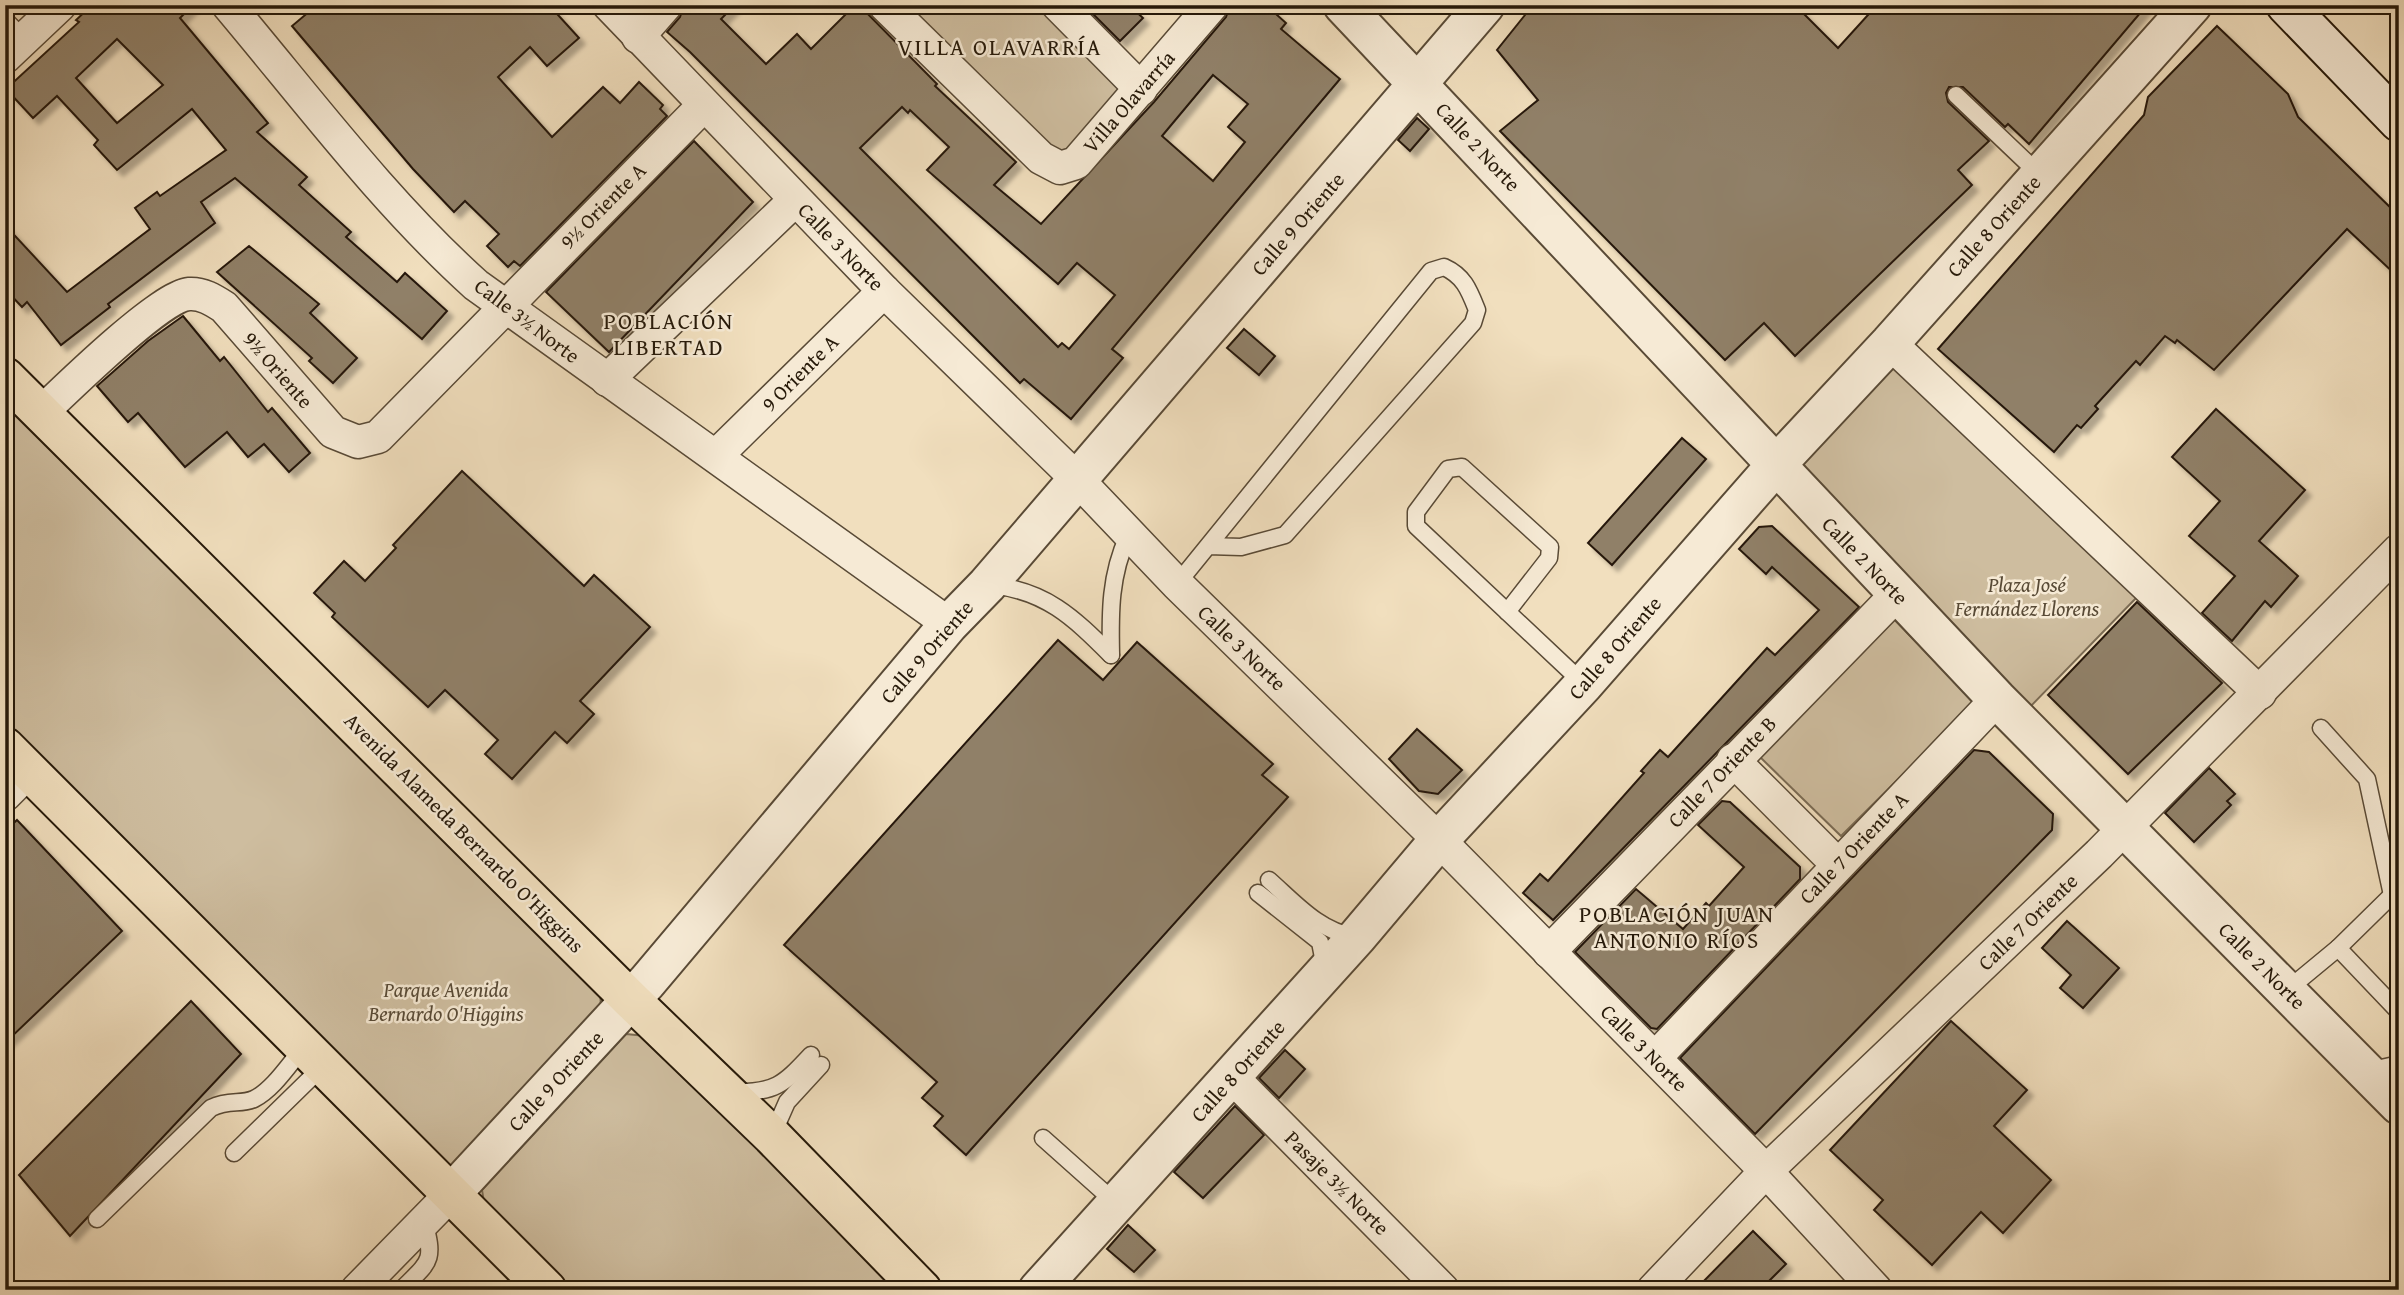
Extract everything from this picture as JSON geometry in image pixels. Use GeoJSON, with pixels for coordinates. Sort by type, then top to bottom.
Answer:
{"type":"FeatureCollection","features":[{"type":"Feature","properties":{"kind":"main road","name":"Avenida Alameda Bernardo O'Higgins"},"geometry":{"type":"LineString","coordinates":[[5,377],[631,1000],[772,1136],[922,1290]]}},
{"type":"Feature","properties":{"kind":"main road"},"geometry":{"type":"LineString","coordinates":[[13,771],[314,1057],[547,1290]]}},
{"type":"Feature","properties":{"kind":"street"},"geometry":{"type":"LineString","coordinates":[[11,39],[61,5]]}},
{"type":"Feature","properties":{"kind":"street","name":"Calle 3½ Norte"},"geometry":{"type":"LineString","coordinates":[[228,5],[397,205],[446,257],[503,307],[717,455],[949,624]]}},
{"type":"Feature","properties":{"kind":"street","name":"Calle 3 Norte"},"geometry":{"type":"LineString","coordinates":[[609,5],[703,106],[884,291],[1077,479],[1128,536],[1439,839],[1655,1058],[1766,1171],[1876,1290]]}},
{"type":"Feature","properties":{"kind":"street"},"geometry":{"type":"LineString","coordinates":[[638,37],[666,5]]}},
{"type":"Feature","properties":{"kind":"street","name":"Villa Olavarría"},"geometry":{"type":"LineString","coordinates":[[885,5],[1041,158],[1060,168],[1076,163],[1212,5]]}},
{"type":"Feature","properties":{"kind":"street"},"geometry":{"type":"LineString","coordinates":[[1058,5],[1141,89]]}},
{"type":"Feature","properties":{"kind":"street","name":"Calle 2 Norte"},"geometry":{"type":"LineString","coordinates":[[1343,5],[1774,466],[1997,699],[2287,991],[2382,1068],[2399,1105]]}},
{"type":"Feature","properties":{"kind":"street","name":"Calle 9 Oriente"},"geometry":{"type":"LineString","coordinates":[[357,1290],[451,1194],[631,1000],[949,624],[987,585],[1485,5]]}},
{"type":"Feature","properties":{"kind":"street","name":"Calle 8 Oriente"},"geometry":{"type":"LineString","coordinates":[[1038,1290],[1326,972],[1439,839],[1584,684],[1774,466],[1890,343],[2192,5]]}},
{"type":"Feature","properties":{"kind":"street"},"geometry":{"type":"LineString","coordinates":[[2286,5],[2399,122]]}},
{"type":"Feature","properties":{"kind":"street","name":"9½ Oriente A"},"geometry":{"type":"LineString","coordinates":[[503,307],[703,106]]}},
{"type":"Feature","properties":{"kind":"street"},"geometry":{"type":"LineString","coordinates":[[607,380],[794,200]]}},
{"type":"Feature","properties":{"kind":"street","name":"9 Oriente A"},"geometry":{"type":"LineString","coordinates":[[717,455],[884,291]]}},
{"type":"Feature","properties":{"kind":"street","name":"9½ Oriente"},"geometry":{"type":"LineString","coordinates":[[41,413],[161,308],[187,294],[200,295],[223,307],[333,432],[350,441],[366,441],[385,432],[503,307]]}},
{"type":"Feature","properties":{"kind":"street"},"geometry":{"type":"LineString","coordinates":[[1890,343],[2260,693]]}},
{"type":"Feature","properties":{"kind":"street","name":"Calle 7 Oriente"},"geometry":{"type":"LineString","coordinates":[[1653,1290],[1766,1171],[2125,827],[2399,550]]}},
{"type":"Feature","properties":{"kind":"street","name":"Calle 7 Oriente B"},"geometry":{"type":"LineString","coordinates":[[1549,951],[1896,594]]}},
{"type":"Feature","properties":{"kind":"street","name":"Calle 7 Oriente A"},"geometry":{"type":"LineString","coordinates":[[1655,1058],[1997,699]]}},
{"type":"Feature","properties":{"kind":"street"},"geometry":{"type":"LineString","coordinates":[[1733,760],[1837,864]]}},
{"type":"Feature","properties":{"kind":"street","name":"Pasaje 3½ Norte"},"geometry":{"type":"LineString","coordinates":[[1232,1077],[1443,1290]]}},
{"type":"Feature","properties":{"kind":"lane"},"geometry":{"type":"LineString","coordinates":[[1956,95],[2040,175]]}},
{"type":"Feature","properties":{"kind":"lane"},"geometry":{"type":"LineString","coordinates":[[1177,584],[1431,271],[1444,267],[1455,272],[1465,282],[1477,310],[1473,323],[1285,535],[1241,547],[1208,546]]}},
{"type":"Feature","properties":{"kind":"lane"},"geometry":{"type":"LineString","coordinates":[[1507,612],[1549,558],[1550,547],[1462,467],[1448,469],[1416,512],[1416,526],[1507,612],[1584,684]]}},
{"type":"Feature","properties":{"kind":"lane"},"geometry":{"type":"LineString","coordinates":[[987,585],[1015,587],[1037,594],[1077,622],[1111,655],[1110,594],[1118,558],[1128,536]]}},
{"type":"Feature","properties":{"kind":"lane"},"geometry":{"type":"LineString","coordinates":[[2287,991],[2395,902],[2367,779],[2321,728]]}},
{"type":"Feature","properties":{"kind":"lane"},"geometry":{"type":"LineString","coordinates":[[1326,972],[1320,942],[1264,886],[1336,934],[1357,937]]}},
{"type":"Feature","properties":{"kind":"lane"},"geometry":{"type":"LineString","coordinates":[[2338,948],[2399,1012]]}},
{"type":"Feature","properties":{"kind":"lane"},"geometry":{"type":"LineString","coordinates":[[234,1153],[314,1057]]}},
{"type":"Feature","properties":{"kind":"lane"},"geometry":{"type":"LineString","coordinates":[[97,1219],[211,1108],[226,1101],[254,1099],[314,1057]]}},
{"type":"Feature","properties":{"kind":"lane"},"geometry":{"type":"LineString","coordinates":[[727,1092],[773,1089],[816,1060],[787,1102],[772,1136]]}},
{"type":"Feature","properties":{"kind":"lane"},"geometry":{"type":"LineString","coordinates":[[1043,1138],[1118,1204]]}},
{"type":"Feature","properties":{"kind":"lane"},"geometry":{"type":"LineString","coordinates":[[401,1290],[428,1260],[432,1250],[424,1221]]}},
{"type":"Feature","properties":{"kind":"green space"},"geometry":{"type":"Polygon","coordinates":[[[901,5],[1038,5],[1124,93],[1061,161],[901,5]]]}},
{"type":"Feature","properties":{"kind":"green space","name":"Plaza José Fernández Llorens"},"geometry":{"type":"Polygon","coordinates":[[[1887,360],[2139,595],[2027,710],[1805,482],[1803,459],[1887,360]]]}},
{"type":"Feature","properties":{"kind":"green space","name":"Parque Avenida Bernardo O'Higgins"},"geometry":{"type":"Polygon","coordinates":[[[5,399],[600,988],[601,1009],[458,1165],[441,1167],[5,726],[5,399]]]}},
{"type":"Feature","properties":{"kind":"green space"},"geometry":{"type":"Polygon","coordinates":[[[1890,615],[1975,703],[1841,836],[1760,757],[1890,615]]]}},
{"type":"Feature","properties":{"kind":"green space"},"geometry":{"type":"Polygon","coordinates":[[[626,1034],[646,1036],[899,1290],[566,1290],[485,1209],[482,1190],[626,1034]]]}},
{"type":"Feature","properties":{"kind":"building"},"geometry":{"type":"Polygon","coordinates":[[[92,5],[193,5],[180,18],[268,123],[257,132],[307,177],[299,185],[351,232],[346,237],[397,282],[405,273],[447,311],[422,339],[235,178],[201,202],[215,223],[108,304],[110,307],[61,345],[27,302],[22,307],[5,289],[5,225],[67,292],[150,229],[135,208],[157,192],[160,196],[226,150],[192,109],[117,170],[94,145],[98,140],[57,96],[33,118],[6,89],[79,22],[76,20],[92,5]],[[117,39],[76,78],[117,123],[163,85],[117,39]]]}},
{"type":"Feature","properties":{"kind":"building"},"geometry":{"type":"Polygon","coordinates":[[[317,5],[549,5],[579,38],[547,66],[530,47],[498,77],[552,137],[603,87],[620,103],[639,82],[663,105],[660,109],[667,116],[520,266],[514,261],[508,267],[487,246],[499,234],[465,201],[454,212],[413,169],[292,26],[317,5]]]}},
{"type":"Feature","properties":{"kind":"building"},"geometry":{"type":"Polygon","coordinates":[[[684,5],[735,5],[721,19],[766,64],[797,34],[811,49],[855,5],[859,5],[937,84],[935,86],[1016,162],[994,185],[1041,224],[1154,102],[1226,17],[1230,5],[1266,5],[1286,23],[1281,29],[1340,79],[1112,349],[1123,358],[1071,419],[1024,379],[1020,383],[667,32],[680,17],[684,5]],[[1213,75],[1162,136],[1213,181],[1245,142],[1228,127],[1248,104],[1213,75]],[[902,107],[860,148],[1058,347],[1062,343],[1069,349],[1115,295],[1077,263],[1058,284],[927,170],[949,147],[910,110],[908,113],[902,107]]]}},
{"type":"Feature","properties":{"kind":"building"},"geometry":{"type":"Polygon","coordinates":[[[1084,5],[1129,5],[1143,18],[1120,41],[1084,5]]]}},
{"type":"Feature","properties":{"kind":"building"},"geometry":{"type":"Polygon","coordinates":[[[1533,5],[1795,5],[1838,48],[1877,5],[2147,5],[2029,144],[2008,124],[2005,127],[1963,87],[1949,87],[1946,93],[1948,102],[1989,141],[1958,170],[1972,185],[1795,356],[1764,323],[1725,360],[1500,131],[1538,100],[1497,50],[1533,5]]]}},
{"type":"Feature","properties":{"kind":"building"},"geometry":{"type":"Polygon","coordinates":[[[2217,26],[2288,94],[2298,117],[2399,216],[2399,278],[2347,229],[2214,370],[2177,340],[2175,343],[2165,336],[2140,365],[2136,361],[2095,406],[2098,409],[2081,428],[2077,425],[2054,452],[1938,349],[2144,115],[2148,97],[2217,26]]]}},
{"type":"Feature","properties":{"kind":"building"},"geometry":{"type":"Polygon","coordinates":[[[1417,118],[1429,129],[1410,151],[1398,140],[1417,118]]]}},
{"type":"Feature","properties":{"kind":"building"},"geometry":{"type":"Polygon","coordinates":[[[694,141],[753,202],[609,352],[546,292],[694,141]]]}},
{"type":"Feature","properties":{"kind":"building"},"geometry":{"type":"Polygon","coordinates":[[[249,246],[319,304],[310,313],[357,358],[333,383],[309,361],[312,358],[217,272],[249,246]]]}},
{"type":"Feature","properties":{"kind":"building"},"geometry":{"type":"Polygon","coordinates":[[[183,316],[220,361],[224,357],[268,412],[272,408],[310,453],[289,472],[264,444],[248,457],[227,432],[185,467],[138,413],[128,422],[97,386],[148,341],[183,316]]]}},
{"type":"Feature","properties":{"kind":"building"},"geometry":{"type":"Polygon","coordinates":[[[1244,329],[1275,356],[1259,375],[1227,348],[1244,329]]]}},
{"type":"Feature","properties":{"kind":"building"},"geometry":{"type":"Polygon","coordinates":[[[2216,409],[2305,490],[2259,541],[2298,576],[2271,607],[2265,601],[2232,641],[2202,613],[2235,576],[2189,536],[2220,501],[2172,457],[2216,409]]]}},
{"type":"Feature","properties":{"kind":"building"},"geometry":{"type":"Polygon","coordinates":[[[1682,438],[1706,459],[1612,565],[1588,543],[1682,438]]]}},
{"type":"Feature","properties":{"kind":"building"},"geometry":{"type":"Polygon","coordinates":[[[462,471],[584,586],[594,575],[650,627],[580,701],[594,714],[567,743],[555,732],[512,779],[485,754],[498,740],[445,690],[428,707],[332,617],[335,613],[314,593],[344,561],[365,581],[396,548],[393,545],[462,471]]]}},
{"type":"Feature","properties":{"kind":"building"},"geometry":{"type":"Polygon","coordinates":[[[1772,526],[1859,607],[1553,920],[1523,893],[1540,874],[1548,881],[1644,773],[1641,771],[1660,750],[1668,757],[1767,648],[1775,655],[1819,610],[1772,567],[1766,574],[1739,549],[1759,527],[1772,526]]]}},
{"type":"Feature","properties":{"kind":"building"},"geometry":{"type":"Polygon","coordinates":[[[2137,602],[2222,683],[2128,774],[2048,695],[2137,602]]]}},
{"type":"Feature","properties":{"kind":"building"},"geometry":{"type":"Polygon","coordinates":[[[1058,640],[1103,680],[1137,642],[1273,764],[1262,775],[1288,797],[966,1155],[934,1126],[943,1116],[922,1098],[937,1082],[784,945],[1058,640]]]}},
{"type":"Feature","properties":{"kind":"building"},"geometry":{"type":"Polygon","coordinates":[[[1417,729],[1462,770],[1438,794],[1419,791],[1389,759],[1417,729]]]}},
{"type":"Feature","properties":{"kind":"building"},"geometry":{"type":"Polygon","coordinates":[[[1974,750],[1989,752],[2053,814],[2052,830],[1755,1134],[1680,1058],[1974,750]]]}},
{"type":"Feature","properties":{"kind":"building"},"geometry":{"type":"Polygon","coordinates":[[[2209,768],[2235,794],[2227,801],[2231,805],[2194,842],[2165,813],[2209,768]]]}},
{"type":"Feature","properties":{"kind":"building"},"geometry":{"type":"Polygon","coordinates":[[[1722,801],[1730,802],[1800,867],[1800,879],[1657,1029],[1651,1028],[1575,952],[1636,889],[1683,929],[1706,903],[1709,906],[1744,867],[1698,825],[1722,801]]]}},
{"type":"Feature","properties":{"kind":"building"},"geometry":{"type":"Polygon","coordinates":[[[17,820],[122,931],[5,1043],[5,831],[17,820]]]}},
{"type":"Feature","properties":{"kind":"building"},"geometry":{"type":"Polygon","coordinates":[[[2067,921],[2119,968],[2083,1008],[2060,988],[2071,975],[2042,948],[2067,921]]]}},
{"type":"Feature","properties":{"kind":"building"},"geometry":{"type":"Polygon","coordinates":[[[191,1001],[241,1054],[70,1236],[19,1175],[191,1001]]]}},
{"type":"Feature","properties":{"kind":"building"},"geometry":{"type":"Polygon","coordinates":[[[1951,1021],[2027,1090],[1994,1126],[2051,1180],[2003,1233],[1981,1212],[1932,1265],[1874,1210],[1883,1200],[1830,1150],[1951,1021]]]}},
{"type":"Feature","properties":{"kind":"building"},"geometry":{"type":"Polygon","coordinates":[[[1285,1050],[1305,1069],[1279,1098],[1259,1078],[1285,1050]]]}},
{"type":"Feature","properties":{"kind":"building"},"geometry":{"type":"Polygon","coordinates":[[[1235,1106],[1264,1135],[1203,1198],[1174,1172],[1235,1106]]]}},
{"type":"Feature","properties":{"kind":"building"},"geometry":{"type":"Polygon","coordinates":[[[1128,1225],[1155,1250],[1134,1272],[1107,1249],[1128,1225]]]}},
{"type":"Feature","properties":{"kind":"building"},"geometry":{"type":"Polygon","coordinates":[[[1753,1231],[1786,1264],[1760,1290],[1695,1290],[1753,1231]]]}},
{"type":"Feature","properties":{"kind":"district","name":"VILLA OLAVARRÍA"},"geometry":{"type":"Point","coordinates":[1000,47]}},
{"type":"Feature","properties":{"kind":"district","name":"POBLACIÓN LIBERTAD"},"geometry":{"type":"Point","coordinates":[669,334]}},
{"type":"Feature","properties":{"kind":"district","name":"POBLACIÓN JUAN ANTONIO RÍOS"},"geometry":{"type":"Point","coordinates":[1677,927]}}]}
